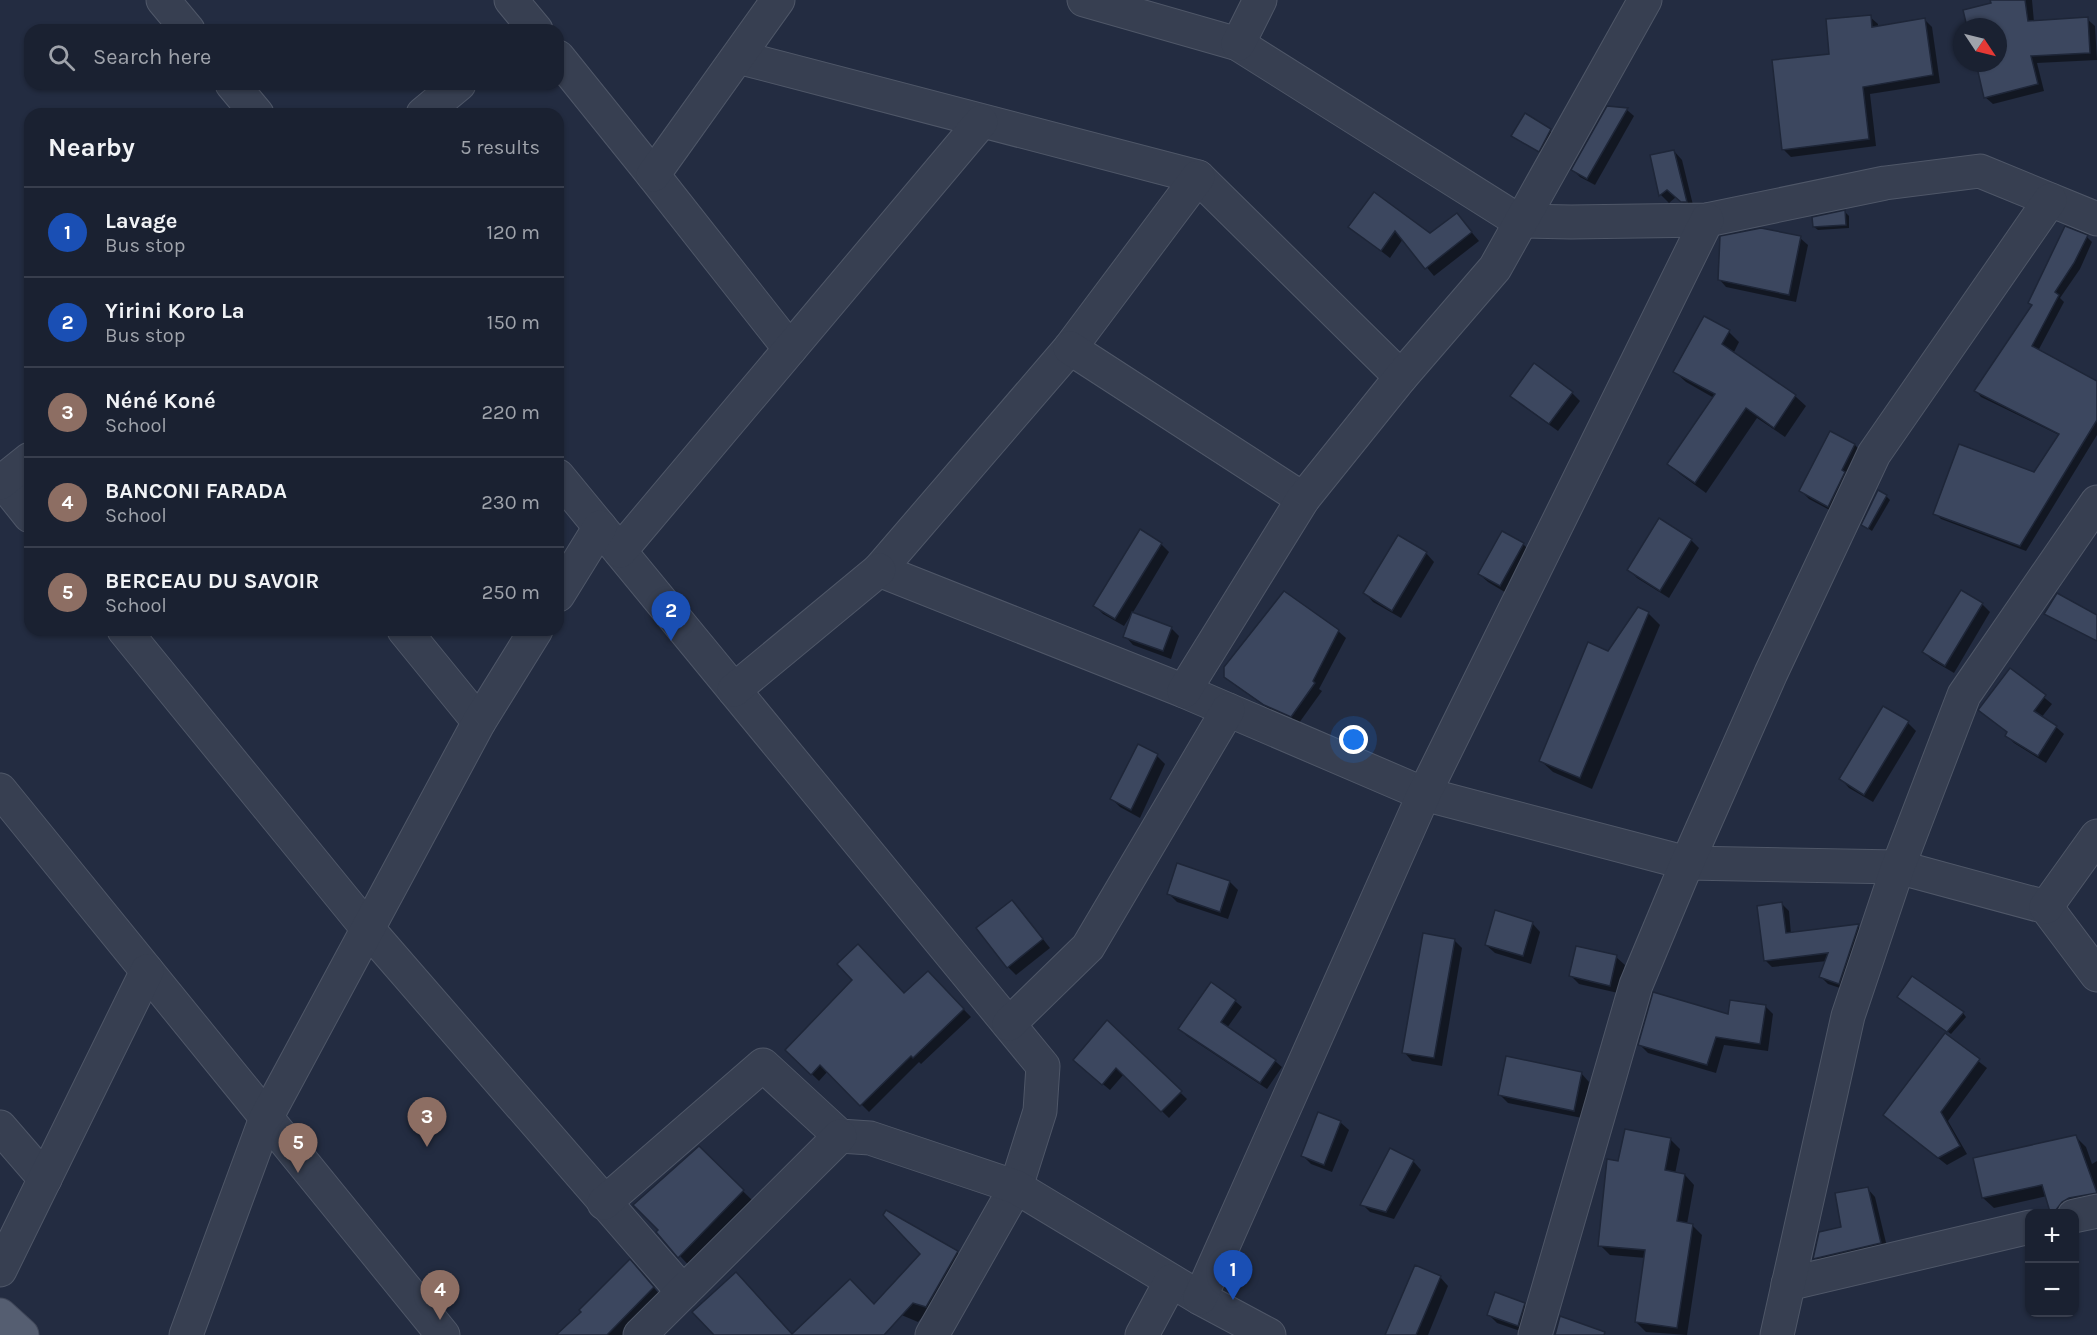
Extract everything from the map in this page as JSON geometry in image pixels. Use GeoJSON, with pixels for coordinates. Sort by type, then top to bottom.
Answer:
{"type":"FeatureCollection","features":[{"type":"Feature","properties":{"kind":"main road"},"geometry":{"type":"LineString","coordinates":[[0,1315],[22,1335]]}},
{"type":"Feature","properties":{"kind":"street"},"geometry":{"type":"LineString","coordinates":[[163,0],[183,24]]}},
{"type":"Feature","properties":{"kind":"street"},"geometry":{"type":"LineString","coordinates":[[654,175],[778,0]]}},
{"type":"Feature","properties":{"kind":"street"},"geometry":{"type":"LineString","coordinates":[[1084,0],[1238,44],[1520,221],[1707,220],[1885,183],[1980,171],[2097,219]]}},
{"type":"Feature","properties":{"kind":"street"},"geometry":{"type":"LineString","coordinates":[[1238,44],[1260,0]]}},
{"type":"Feature","properties":{"kind":"street"},"geometry":{"type":"LineString","coordinates":[[1185,691],[1303,499],[1401,377],[1495,268],[1645,0]]}},
{"type":"Feature","properties":{"kind":"street"},"geometry":{"type":"LineString","coordinates":[[738,57],[1198,177],[1401,377]]}},
{"type":"Feature","properties":{"kind":"street"},"geometry":{"type":"LineString","coordinates":[[564,64],[654,175],[790,350]]}},
{"type":"Feature","properties":{"kind":"street"},"geometry":{"type":"LineString","coordinates":[[237,90],[252,108]]}},
{"type":"Feature","properties":{"kind":"street"},"geometry":{"type":"LineString","coordinates":[[430,108],[452,90]]}},
{"type":"Feature","properties":{"kind":"street"},"geometry":{"type":"LineString","coordinates":[[564,589],[790,350],[981,122]]}},
{"type":"Feature","properties":{"kind":"street"},"geometry":{"type":"LineString","coordinates":[[734,690],[879,570],[1070,348],[1198,177]]}},
{"type":"Feature","properties":{"kind":"street"},"geometry":{"type":"LineString","coordinates":[[1535,1335],[1636,985],[1687,863],[1776,663],[1874,454],[2050,200]]}},
{"type":"Feature","properties":{"kind":"street"},"geometry":{"type":"LineString","coordinates":[[1200,1298],[1424,794],[1707,220]]}},
{"type":"Feature","properties":{"kind":"street"},"geometry":{"type":"LineString","coordinates":[[1070,348],[1303,499]]}},
{"type":"Feature","properties":{"kind":"street"},"geometry":{"type":"LineString","coordinates":[[24,464],[1,482],[24,509]]}},
{"type":"Feature","properties":{"kind":"street"},"geometry":{"type":"LineString","coordinates":[[564,483],[1043,1066],[1040,1111],[1016,1187],[932,1335]]}},
{"type":"Feature","properties":{"kind":"street"},"geometry":{"type":"LineString","coordinates":[[1777,1335],[1848,1016],[1898,867],[1964,695],[2092,521]]}},
{"type":"Feature","properties":{"kind":"street"},"geometry":{"type":"LineString","coordinates":[[879,570],[1185,691],[1424,794],[1687,863],[1898,867],[2046,907],[2097,975]]}},
{"type":"Feature","properties":{"kind":"street"},"geometry":{"type":"LineString","coordinates":[[128,636],[367,928],[683,1292]]}},
{"type":"Feature","properties":{"kind":"street"},"geometry":{"type":"LineString","coordinates":[[409,636],[479,722]]}},
{"type":"Feature","properties":{"kind":"street"},"geometry":{"type":"LineString","coordinates":[[186,1335],[266,1118],[479,722],[532,636]]}},
{"type":"Feature","properties":{"kind":"street"},"geometry":{"type":"LineString","coordinates":[[1009,1024],[1088,947],[1228,710]]}},
{"type":"Feature","properties":{"kind":"street"},"geometry":{"type":"LineString","coordinates":[[0,789],[443,1335]]}},
{"type":"Feature","properties":{"kind":"street"},"geometry":{"type":"LineString","coordinates":[[2046,907],[2097,836]]}},
{"type":"Feature","properties":{"kind":"street"},"geometry":{"type":"LineString","coordinates":[[0,1269],[147,971]]}},
{"type":"Feature","properties":{"kind":"street"},"geometry":{"type":"LineString","coordinates":[[604,1203],[763,1065],[840,1136],[870,1138],[1016,1187],[1200,1298],[1269,1335]]}},
{"type":"Feature","properties":{"kind":"street"},"geometry":{"type":"LineString","coordinates":[[0,1127],[45,1179]]}},
{"type":"Feature","properties":{"kind":"street"},"geometry":{"type":"LineString","coordinates":[[640,1335],[840,1136]]}},
{"type":"Feature","properties":{"kind":"street"},"geometry":{"type":"LineString","coordinates":[[2079,1215],[2097,1211]]}},
{"type":"Feature","properties":{"kind":"street"},"geometry":{"type":"LineString","coordinates":[[1788,1284],[2025,1228]]}},
{"type":"Feature","properties":{"kind":"street"},"geometry":{"type":"LineString","coordinates":[[1142,1335],[1171,1281]]}},
{"type":"Feature","properties":{"kind":"building"},"geometry":{"type":"Polygon","coordinates":[[[1990,0],[2025,0],[2028,21],[2088,17],[2090,53],[2031,56],[2038,84],[1984,98],[1978,72],[2007,72],[2007,18],[1965,18],[1963,10],[1991,3],[1990,0]]]}},
{"type":"Feature","properties":{"kind":"building"},"geometry":{"type":"Polygon","coordinates":[[[1871,15],[1872,27],[1925,18],[1933,75],[1863,87],[1869,139],[1782,150],[1772,60],[1829,54],[1826,19],[1871,15]]]}},
{"type":"Feature","properties":{"kind":"building"},"geometry":{"type":"Polygon","coordinates":[[[1607,106],[1628,108],[1587,179],[1571,170],[1607,106]]]}},
{"type":"Feature","properties":{"kind":"building"},"geometry":{"type":"Polygon","coordinates":[[[1525,113],[1551,129],[1539,152],[1511,136],[1525,113]]]}},
{"type":"Feature","properties":{"kind":"building"},"geometry":{"type":"Polygon","coordinates":[[[1674,150],[1687,202],[1681,202],[1667,190],[1659,196],[1650,155],[1674,150]]]}},
{"type":"Feature","properties":{"kind":"building"},"geometry":{"type":"Polygon","coordinates":[[[1374,192],[1430,233],[1457,213],[1472,232],[1425,269],[1395,231],[1381,251],[1348,227],[1374,192]]]}},
{"type":"Feature","properties":{"kind":"building"},"geometry":{"type":"Polygon","coordinates":[[[1845,210],[1846,225],[1813,227],[1812,217],[1845,210]]]}},
{"type":"Feature","properties":{"kind":"building"},"geometry":{"type":"Polygon","coordinates":[[[2065,226],[2088,235],[2074,263],[2055,292],[2059,295],[2032,346],[2097,381],[2097,420],[2020,546],[1933,514],[1959,444],[2034,472],[2059,434],[1974,391],[2032,305],[2028,303],[2065,226]]]}},
{"type":"Feature","properties":{"kind":"building"},"geometry":{"type":"Polygon","coordinates":[[[1761,228],[1801,236],[1789,295],[1718,280],[1720,236],[1761,228]]]}},
{"type":"Feature","properties":{"kind":"building"},"geometry":{"type":"Polygon","coordinates":[[[1704,316],[1730,330],[1722,344],[1796,395],[1774,428],[1746,408],[1695,483],[1667,464],[1715,394],[1673,372],[1704,316]]]}},
{"type":"Feature","properties":{"kind":"building"},"geometry":{"type":"Polygon","coordinates":[[[1534,363],[1573,392],[1549,424],[1510,396],[1534,363]]]}},
{"type":"Feature","properties":{"kind":"building"},"geometry":{"type":"Polygon","coordinates":[[[1830,431],[1855,444],[1842,470],[1845,472],[1828,507],[1799,491],[1830,431]]]}},
{"type":"Feature","properties":{"kind":"building"},"geometry":{"type":"Polygon","coordinates":[[[1878,490],[1887,495],[1868,529],[1861,525],[1878,490]]]}},
{"type":"Feature","properties":{"kind":"building"},"geometry":{"type":"Polygon","coordinates":[[[1659,518],[1692,539],[1660,591],[1627,570],[1659,518]]]}},
{"type":"Feature","properties":{"kind":"building"},"geometry":{"type":"Polygon","coordinates":[[[1140,529],[1162,543],[1115,619],[1093,606],[1140,529]]]}},
{"type":"Feature","properties":{"kind":"building"},"geometry":{"type":"Polygon","coordinates":[[[1502,531],[1524,543],[1500,586],[1478,574],[1502,531]]]}},
{"type":"Feature","properties":{"kind":"building"},"geometry":{"type":"Polygon","coordinates":[[[1398,535],[1427,552],[1392,611],[1363,593],[1398,535]]]}},
{"type":"Feature","properties":{"kind":"building"},"geometry":{"type":"Polygon","coordinates":[[[1961,590],[1983,603],[1945,666],[1922,652],[1961,590]]]}},
{"type":"Feature","properties":{"kind":"building"},"geometry":{"type":"Polygon","coordinates":[[[1284,591],[1339,630],[1313,681],[1315,683],[1291,717],[1264,705],[1224,677],[1224,667],[1284,591]]]}},
{"type":"Feature","properties":{"kind":"building"},"geometry":{"type":"Polygon","coordinates":[[[2057,593],[2097,615],[2097,641],[2044,614],[2057,593]]]}},
{"type":"Feature","properties":{"kind":"building"},"geometry":{"type":"Polygon","coordinates":[[[1638,607],[1649,612],[1580,778],[1539,761],[1588,642],[1608,651],[1638,607]]]}},
{"type":"Feature","properties":{"kind":"building"},"geometry":{"type":"Polygon","coordinates":[[[1132,612],[1172,627],[1163,651],[1123,637],[1132,612]]]}},
{"type":"Feature","properties":{"kind":"building"},"geometry":{"type":"Polygon","coordinates":[[[2010,668],[2046,695],[2034,711],[2057,726],[2038,756],[2005,736],[2007,732],[1978,710],[2010,668]]]}},
{"type":"Feature","properties":{"kind":"building"},"geometry":{"type":"Polygon","coordinates":[[[1883,706],[1909,721],[1864,795],[1839,779],[1883,706]]]}},
{"type":"Feature","properties":{"kind":"building"},"geometry":{"type":"Polygon","coordinates":[[[1138,744],[1158,754],[1131,810],[1110,799],[1138,744]]]}},
{"type":"Feature","properties":{"kind":"building"},"geometry":{"type":"Polygon","coordinates":[[[1177,863],[1230,881],[1220,912],[1167,894],[1177,863]]]}},
{"type":"Feature","properties":{"kind":"building"},"geometry":{"type":"Polygon","coordinates":[[[1012,900],[1043,939],[1007,968],[976,928],[1012,900]]]}},
{"type":"Feature","properties":{"kind":"building"},"geometry":{"type":"Polygon","coordinates":[[[1782,902],[1786,933],[1859,924],[1839,984],[1819,977],[1828,953],[1764,961],[1757,906],[1782,902]]]}},
{"type":"Feature","properties":{"kind":"building"},"geometry":{"type":"Polygon","coordinates":[[[1495,910],[1533,922],[1523,956],[1485,945],[1495,910]]]}},
{"type":"Feature","properties":{"kind":"building"},"geometry":{"type":"Polygon","coordinates":[[[1423,933],[1455,939],[1434,1058],[1402,1053],[1423,933]]]}},
{"type":"Feature","properties":{"kind":"building"},"geometry":{"type":"Polygon","coordinates":[[[858,944],[904,993],[928,971],[964,1009],[860,1106],[820,1065],[811,1075],[785,1050],[852,980],[837,964],[858,944]]]}},
{"type":"Feature","properties":{"kind":"building"},"geometry":{"type":"Polygon","coordinates":[[[1576,946],[1617,955],[1610,986],[1569,976],[1576,946]]]}},
{"type":"Feature","properties":{"kind":"building"},"geometry":{"type":"Polygon","coordinates":[[[1912,976],[1964,1012],[1947,1032],[1897,997],[1912,976]]]}},
{"type":"Feature","properties":{"kind":"building"},"geometry":{"type":"Polygon","coordinates":[[[1211,982],[1236,1000],[1221,1022],[1276,1060],[1260,1083],[1178,1029],[1211,982]]]}},
{"type":"Feature","properties":{"kind":"building"},"geometry":{"type":"Polygon","coordinates":[[[1653,992],[1728,1014],[1730,1000],[1766,1005],[1760,1044],[1716,1037],[1707,1065],[1638,1045],[1653,992]]]}},
{"type":"Feature","properties":{"kind":"building"},"geometry":{"type":"Polygon","coordinates":[[[1107,1020],[1182,1091],[1161,1112],[1116,1068],[1102,1085],[1073,1060],[1107,1020]]]}},
{"type":"Feature","properties":{"kind":"building"},"geometry":{"type":"Polygon","coordinates":[[[1945,1033],[1980,1059],[1941,1112],[1960,1146],[1938,1158],[1883,1115],[1945,1033]]]}},
{"type":"Feature","properties":{"kind":"building"},"geometry":{"type":"Polygon","coordinates":[[[1506,1056],[1582,1072],[1574,1111],[1498,1095],[1506,1056]]]}},
{"type":"Feature","properties":{"kind":"building"},"geometry":{"type":"Polygon","coordinates":[[[1318,1112],[1341,1121],[1324,1165],[1301,1156],[1318,1112]]]}},
{"type":"Feature","properties":{"kind":"building"},"geometry":{"type":"Polygon","coordinates":[[[1625,1129],[1671,1138],[1665,1170],[1685,1174],[1677,1221],[1693,1224],[1677,1328],[1635,1322],[1645,1250],[1598,1246],[1607,1159],[1618,1161],[1625,1129]]]}},
{"type":"Feature","properties":{"kind":"building"},"geometry":{"type":"Polygon","coordinates":[[[2076,1135],[2097,1193],[2069,1198],[2057,1209],[2049,1209],[2042,1185],[1982,1198],[1973,1158],[2076,1135]]]}},
{"type":"Feature","properties":{"kind":"building"},"geometry":{"type":"Polygon","coordinates":[[[699,1146],[744,1190],[678,1258],[656,1232],[658,1230],[633,1205],[699,1146]]]}},
{"type":"Feature","properties":{"kind":"building"},"geometry":{"type":"Polygon","coordinates":[[[1390,1148],[1414,1160],[1386,1212],[1360,1205],[1390,1148]]]}},
{"type":"Feature","properties":{"kind":"building"},"geometry":{"type":"Polygon","coordinates":[[[1868,1187],[1881,1243],[1813,1259],[1819,1232],[1841,1227],[1835,1193],[1868,1187]]]}},
{"type":"Feature","properties":{"kind":"building"},"geometry":{"type":"Polygon","coordinates":[[[886,1210],[958,1251],[926,1307],[913,1303],[884,1335],[714,1335],[692,1312],[736,1272],[792,1334],[850,1279],[874,1304],[920,1254],[883,1215],[886,1210]]]}},
{"type":"Feature","properties":{"kind":"building"},"geometry":{"type":"Polygon","coordinates":[[[630,1259],[654,1287],[607,1335],[556,1335],[581,1312],[579,1310],[630,1259]]]}},
{"type":"Feature","properties":{"kind":"building"},"geometry":{"type":"Polygon","coordinates":[[[1415,1265],[1441,1276],[1416,1335],[1385,1335],[1415,1265]]]}},
{"type":"Feature","properties":{"kind":"building"},"geometry":{"type":"Polygon","coordinates":[[[1495,1292],[1525,1303],[1518,1326],[1487,1315],[1495,1292]]]}},
{"type":"Feature","properties":{"kind":"building"},"geometry":{"type":"Polygon","coordinates":[[[1560,1316],[1605,1332],[1604,1335],[1555,1335],[1560,1316]]]}},
{"type":"Feature","properties":{"kind":"place","name":"Yirini Koro La"},"geometry":{"type":"Point","coordinates":[671,641]}},
{"type":"Feature","properties":{"kind":"place","name":"Néné Koné"},"geometry":{"type":"Point","coordinates":[427,1147]}},
{"type":"Feature","properties":{"kind":"place","name":"BERCEAU DU SAVOIR"},"geometry":{"type":"Point","coordinates":[298,1173]}},
{"type":"Feature","properties":{"kind":"place","name":"Lavage"},"geometry":{"type":"Point","coordinates":[1233,1300]}},
{"type":"Feature","properties":{"kind":"place","name":"BANCONI FARADA"},"geometry":{"type":"Point","coordinates":[440,1320]}}]}
